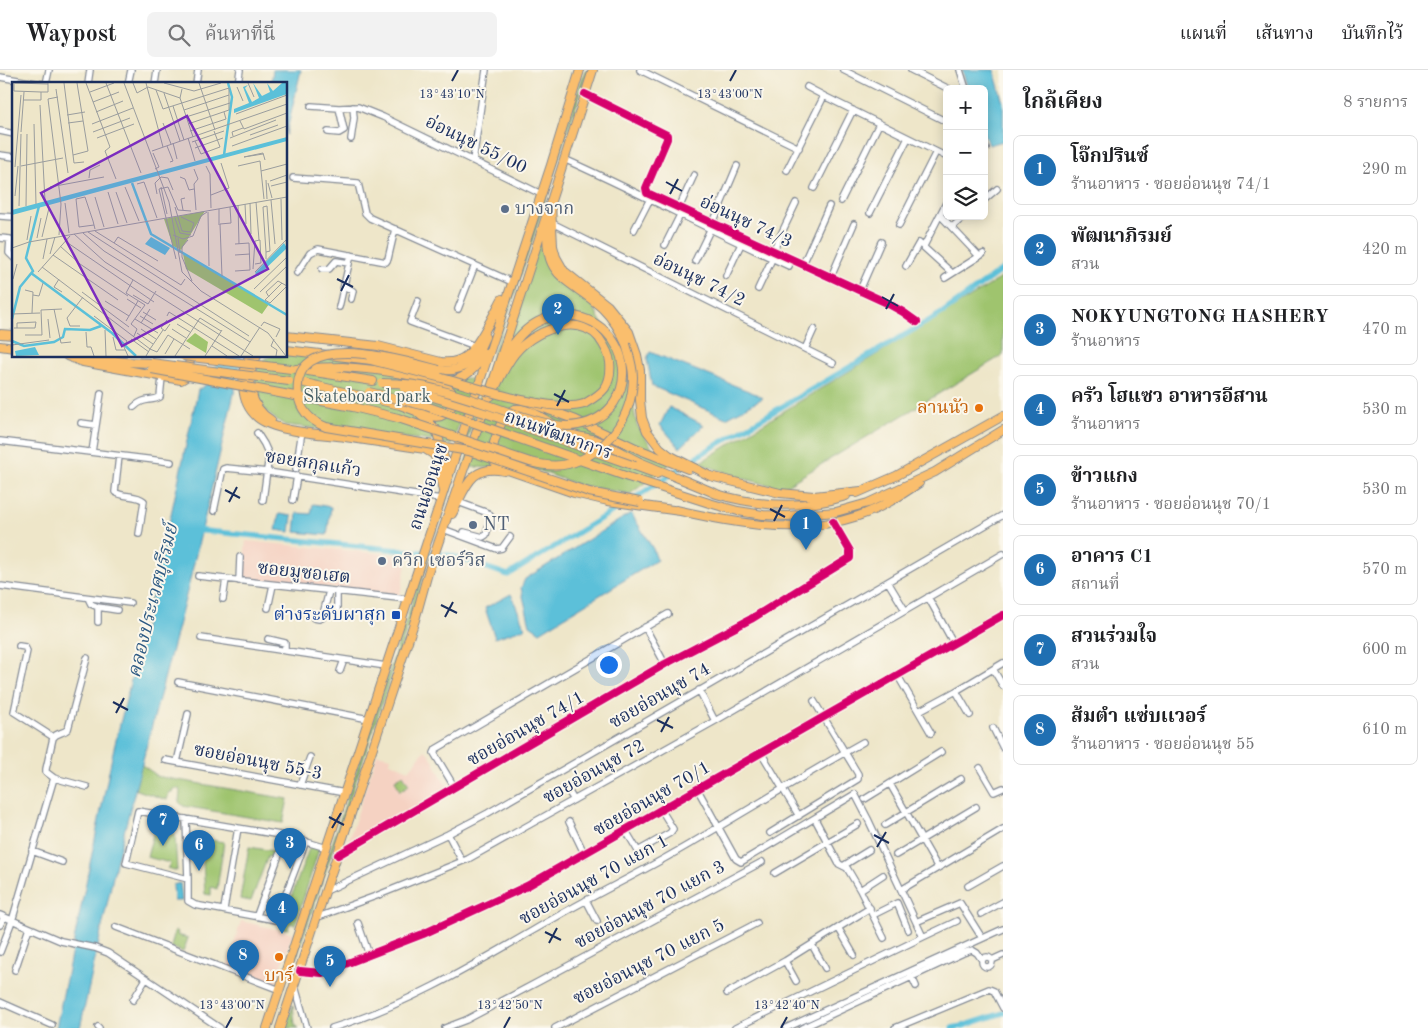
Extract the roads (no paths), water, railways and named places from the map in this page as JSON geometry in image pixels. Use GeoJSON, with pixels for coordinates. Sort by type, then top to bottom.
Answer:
{"type":"FeatureCollection","features":[{"type":"Feature","properties":{"kind":"main road","name":"ถนนอ่อนนุช"},"geometry":{"type":"LineString","coordinates":[[267,1028],[442,496],[500,308],[541,194],[580,70]]}},
{"type":"Feature","properties":{"kind":"main road","name":"ถนนอ่อนนุช"},"geometry":{"type":"LineString","coordinates":[[280,1028],[415,620],[428,572],[484,410],[593,70]]}},
{"type":"Feature","properties":{"kind":"main road"},"geometry":{"type":"LineString","coordinates":[[550,201],[553,246],[556,257],[564,271],[608,306],[629,332],[638,362],[642,418],[654,442],[676,462]]}},
{"type":"Feature","properties":{"kind":"main road"},"geometry":{"type":"LineString","coordinates":[[97,358],[152,366],[353,407],[398,418],[530,462],[551,465],[568,464],[592,453],[606,442],[622,422],[632,396],[633,377],[632,363],[626,344],[609,315],[600,306],[569,284],[559,275],[554,267],[548,252],[547,243],[550,201]]}},
{"type":"Feature","properties":{"kind":"main road"},"geometry":{"type":"LineString","coordinates":[[432,381],[460,379],[472,371],[487,349],[514,272]]}},
{"type":"Feature","properties":{"kind":"main road"},"geometry":{"type":"LineString","coordinates":[[288,336],[378,346],[442,362],[452,362],[463,358],[475,346],[500,308]]}},
{"type":"Feature","properties":{"kind":"main road"},"geometry":{"type":"LineString","coordinates":[[500,308],[475,356],[460,368],[439,370],[382,356],[348,353],[328,354],[317,358],[304,368],[298,384],[298,398],[302,409],[309,417],[326,427],[469,451],[589,492],[760,525],[786,526],[833,522],[858,516],[902,495],[934,472]]}},
{"type":"Feature","properties":{"kind":"main road"},"geometry":{"type":"LineString","coordinates":[[382,383],[434,388],[539,422],[566,426],[581,425],[598,417],[611,406],[622,384],[624,367],[618,346],[611,335],[601,326],[582,317],[554,316],[529,326],[521,334],[503,359],[491,386]]}},
{"type":"Feature","properties":{"kind":"main road"},"geometry":{"type":"LineString","coordinates":[[484,410],[513,357],[523,345],[549,330],[568,326],[581,327],[593,333],[602,343],[609,357],[610,376],[606,385],[596,397],[577,406],[560,406],[514,398]]}},
{"type":"Feature","properties":{"kind":"main road"},"geometry":{"type":"LineString","coordinates":[[288,350],[372,360],[514,398],[576,420],[706,475],[799,496],[862,491]]}},
{"type":"Feature","properties":{"kind":"main road"},"geometry":{"type":"LineString","coordinates":[[72,358],[83,362],[183,380],[186,377],[191,358]]}},
{"type":"Feature","properties":{"kind":"main road","name":"ถนนพัฒนาการ"},"geometry":{"type":"LineString","coordinates":[[200,358],[294,369],[382,383],[432,396],[635,466],[661,473]]}},
{"type":"Feature","properties":{"kind":"main road"},"geometry":{"type":"LineString","coordinates":[[254,358],[244,369],[242,379],[247,404],[256,416],[263,421],[283,428],[430,452],[436,458],[442,496]]}},
{"type":"Feature","properties":{"kind":"main road","name":"ถนนพัฒนาการ"},"geometry":{"type":"LineString","coordinates":[[152,366],[369,392],[426,406],[708,503],[763,515],[812,515],[836,512],[868,503],[934,472],[1003,430]]}},
{"type":"Feature","properties":{"kind":"main road"},"geometry":{"type":"LineString","coordinates":[[294,369],[330,367],[381,370],[432,381],[452,391],[454,395],[452,404],[445,415],[440,418],[400,405],[305,384]]}},
{"type":"Feature","properties":{"kind":"main road"},"geometry":{"type":"LineString","coordinates":[[639,503],[608,501],[574,493],[520,475],[495,464],[492,453],[503,421],[512,410],[518,409],[539,416],[568,433],[594,439],[661,473],[717,494],[773,505],[800,505],[831,501],[862,491],[896,476],[1003,416]]}},
{"type":"Feature","properties":{"kind":"main road"},"geometry":{"type":"LineString","coordinates":[[416,411],[436,429],[445,460],[447,480]]}},
{"type":"Feature","properties":{"kind":"main road"},"geometry":{"type":"LineString","coordinates":[[443,528],[469,480],[480,473],[493,470],[520,475]]}},
{"type":"Feature","properties":{"kind":"main road"},"geometry":{"type":"LineString","coordinates":[[288,967],[300,971]]}},
{"type":"Feature","properties":{"kind":"street"},"geometry":{"type":"LineString","coordinates":[[8,70],[3,77],[31,82]]}},
{"type":"Feature","properties":{"kind":"street"},"geometry":{"type":"LineString","coordinates":[[473,161],[486,70]]}},
{"type":"Feature","properties":{"kind":"street"},"geometry":{"type":"LineString","coordinates":[[640,70],[799,148]]}},
{"type":"Feature","properties":{"kind":"street"},"geometry":{"type":"LineString","coordinates":[[843,70],[943,120]]}},
{"type":"Feature","properties":{"kind":"street"},"geometry":{"type":"LineString","coordinates":[[911,70],[943,86]]}},
{"type":"Feature","properties":{"kind":"street"},"geometry":{"type":"LineString","coordinates":[[960,70],[965,85]]}},
{"type":"Feature","properties":{"kind":"street"},"geometry":{"type":"LineString","coordinates":[[807,87],[943,156]]}},
{"type":"Feature","properties":{"kind":"street","name":"อ่อนนุช 74/3"},"geometry":{"type":"LineString","coordinates":[[585,94],[667,135],[668,139],[645,191],[860,290],[904,312],[917,322]]}},
{"type":"Feature","properties":{"kind":"street"},"geometry":{"type":"LineString","coordinates":[[787,170],[824,96]]}},
{"type":"Feature","properties":{"kind":"street","name":"อ่อนนุช 55/00"},"geometry":{"type":"LineString","coordinates":[[311,106],[358,107],[383,117],[541,194]]}},
{"type":"Feature","properties":{"kind":"street"},"geometry":{"type":"LineString","coordinates":[[351,139],[354,118],[353,107]]}},
{"type":"Feature","properties":{"kind":"street"},"geometry":{"type":"LineString","coordinates":[[328,132],[339,133],[344,130],[339,108]]}},
{"type":"Feature","properties":{"kind":"street"},"geometry":{"type":"LineString","coordinates":[[814,188],[853,110]]}},
{"type":"Feature","properties":{"kind":"street"},"geometry":{"type":"LineString","coordinates":[[841,201],[879,124]]}},
{"type":"Feature","properties":{"kind":"street"},"geometry":{"type":"LineString","coordinates":[[870,213],[908,138]]}},
{"type":"Feature","properties":{"kind":"street"},"geometry":{"type":"LineString","coordinates":[[899,225],[936,152]]}},
{"type":"Feature","properties":{"kind":"street"},"geometry":{"type":"LineString","coordinates":[[564,159],[789,266]]}},
{"type":"Feature","properties":{"kind":"street"},"geometry":{"type":"LineString","coordinates":[[713,223],[737,166]]}},
{"type":"Feature","properties":{"kind":"street"},"geometry":{"type":"LineString","coordinates":[[679,208],[694,175]]}},
{"type":"Feature","properties":{"kind":"street"},"geometry":{"type":"LineString","coordinates":[[293,178],[358,183],[367,216],[510,280]]}},
{"type":"Feature","properties":{"kind":"street"},"geometry":{"type":"LineString","coordinates":[[988,197],[997,189]]}},
{"type":"Feature","properties":{"kind":"street"},"geometry":{"type":"LineString","coordinates":[[634,230],[650,199]]}},
{"type":"Feature","properties":{"kind":"street"},"geometry":{"type":"LineString","coordinates":[[773,251],[796,203]]}},
{"type":"Feature","properties":{"kind":"street"},"geometry":{"type":"LineString","coordinates":[[803,264],[829,206]]}},
{"type":"Feature","properties":{"kind":"street"},"geometry":{"type":"LineString","coordinates":[[924,246],[943,209]]}},
{"type":"Feature","properties":{"kind":"street"},"geometry":{"type":"LineString","coordinates":[[665,245],[680,215]]}},
{"type":"Feature","properties":{"kind":"street"},"geometry":{"type":"LineString","coordinates":[[940,215],[981,255],[945,278]]}},
{"type":"Feature","properties":{"kind":"street"},"geometry":{"type":"LineString","coordinates":[[952,227],[960,220]]}},
{"type":"Feature","properties":{"kind":"street","name":"อ่อนนุช 74/2"},"geometry":{"type":"LineString","coordinates":[[552,224],[833,363]]}},
{"type":"Feature","properties":{"kind":"street"},"geometry":{"type":"LineString","coordinates":[[831,277],[854,224]]}},
{"type":"Feature","properties":{"kind":"street"},"geometry":{"type":"LineString","coordinates":[[297,274],[314,250],[318,248],[386,262],[395,229]]}},
{"type":"Feature","properties":{"kind":"street"},"geometry":{"type":"LineString","coordinates":[[696,260],[710,230]]}},
{"type":"Feature","properties":{"kind":"street"},"geometry":{"type":"LineString","coordinates":[[0,238],[10,239],[9,253],[12,256]]}},
{"type":"Feature","properties":{"kind":"street"},"geometry":{"type":"LineString","coordinates":[[860,290],[881,242]]}},
{"type":"Feature","properties":{"kind":"street"},"geometry":{"type":"LineString","coordinates":[[906,266],[919,243],[952,273]]}},
{"type":"Feature","properties":{"kind":"street"},"geometry":{"type":"LineString","coordinates":[[726,276],[741,244]]}},
{"type":"Feature","properties":{"kind":"street"},"geometry":{"type":"LineString","coordinates":[[340,307],[351,255]]}},
{"type":"Feature","properties":{"kind":"street"},"geometry":{"type":"LineString","coordinates":[[758,289],[772,259]]}},
{"type":"Feature","properties":{"kind":"street"},"geometry":{"type":"LineString","coordinates":[[322,269],[330,269],[336,261],[349,263]]}},
{"type":"Feature","properties":{"kind":"street"},"geometry":{"type":"LineString","coordinates":[[458,310],[474,265]]}},
{"type":"Feature","properties":{"kind":"street"},"geometry":{"type":"LineString","coordinates":[[344,286],[353,291],[351,299]]}},
{"type":"Feature","properties":{"kind":"street"},"geometry":{"type":"LineString","coordinates":[[418,301],[410,322],[475,346]]}},
{"type":"Feature","properties":{"kind":"street"},"geometry":{"type":"LineString","coordinates":[[805,349],[814,329]]}},
{"type":"Feature","properties":{"kind":"street"},"geometry":{"type":"LineString","coordinates":[[134,407],[142,400],[158,399],[160,397],[162,377]]}},
{"type":"Feature","properties":{"kind":"street"},"geometry":{"type":"LineString","coordinates":[[92,452],[102,392]]}},
{"type":"Feature","properties":{"kind":"street"},"geometry":{"type":"LineString","coordinates":[[81,423],[96,425]]}},
{"type":"Feature","properties":{"kind":"street"},"geometry":{"type":"LineString","coordinates":[[296,469],[302,431]]}},
{"type":"Feature","properties":{"kind":"street"},"geometry":{"type":"LineString","coordinates":[[257,433],[268,450],[268,472],[263,500]]}},
{"type":"Feature","properties":{"kind":"street"},"geometry":{"type":"LineString","coordinates":[[0,441],[171,462]]}},
{"type":"Feature","properties":{"kind":"street"},"geometry":{"type":"LineString","coordinates":[[120,456],[116,492],[120,495],[139,498],[144,501],[139,534]]}},
{"type":"Feature","properties":{"kind":"street","name":"ซอยสกุลแก้ว"},"geometry":{"type":"LineString","coordinates":[[214,511],[224,469],[226,468],[442,496]]}},
{"type":"Feature","properties":{"kind":"street"},"geometry":{"type":"LineString","coordinates":[[293,500],[297,476]]}},
{"type":"Feature","properties":{"kind":"street"},"geometry":{"type":"LineString","coordinates":[[458,502],[488,513],[491,517],[484,537],[464,532]]}},
{"type":"Feature","properties":{"kind":"street","name":"ซอยอ่อนนุช 74"},"geometry":{"type":"LineString","coordinates":[[326,891],[448,834],[488,813],[1003,515]]}},
{"type":"Feature","properties":{"kind":"street","name":"ซอยอ่อนนุช 74/1"},"geometry":{"type":"LineString","coordinates":[[338,855],[665,664],[751,619],[850,558],[850,551],[833,522]]}},
{"type":"Feature","properties":{"kind":"street"},"geometry":{"type":"LineString","coordinates":[[443,528],[497,549],[502,548],[510,537]]}},
{"type":"Feature","properties":{"kind":"street","name":"ซอยอ่อนนุช 72"},"geometry":{"type":"LineString","coordinates":[[318,917],[462,861],[715,721],[1003,554]]}},
{"type":"Feature","properties":{"kind":"street"},"geometry":{"type":"LineString","coordinates":[[240,557],[240,581]]}},
{"type":"Feature","properties":{"kind":"street","name":"ซอยมูซอเฮต"},"geometry":{"type":"LineString","coordinates":[[198,576],[407,599]]}},
{"type":"Feature","properties":{"kind":"street"},"geometry":{"type":"LineString","coordinates":[[223,599],[226,579]]}},
{"type":"Feature","properties":{"kind":"street"},"geometry":{"type":"LineString","coordinates":[[888,582],[905,610]]}},
{"type":"Feature","properties":{"kind":"street"},"geometry":{"type":"LineString","coordinates":[[268,608],[273,585]]}},
{"type":"Feature","properties":{"kind":"street"},"geometry":{"type":"LineString","coordinates":[[0,586],[130,603]]}},
{"type":"Feature","properties":{"kind":"street"},"geometry":{"type":"LineString","coordinates":[[314,618],[322,618],[329,591]]}},
{"type":"Feature","properties":{"kind":"street"},"geometry":{"type":"LineString","coordinates":[[337,592],[337,611]]}},
{"type":"Feature","properties":{"kind":"street"},"geometry":{"type":"LineString","coordinates":[[928,597],[954,644]]}},
{"type":"Feature","properties":{"kind":"street"},"geometry":{"type":"LineString","coordinates":[[88,598],[91,604],[98,608],[117,610]]}},
{"type":"Feature","properties":{"kind":"street"},"geometry":{"type":"LineString","coordinates":[[98,608],[98,622]]}},
{"type":"Feature","properties":{"kind":"street"},"geometry":{"type":"LineString","coordinates":[[454,788],[434,753],[436,749],[668,614]]}},
{"type":"Feature","properties":{"kind":"street","name":"ซอยอ่อนนุช 70/1"},"geometry":{"type":"LineString","coordinates":[[300,971],[322,974],[416,937],[527,886],[762,754],[1003,615]]}},
{"type":"Feature","properties":{"kind":"street"},"geometry":{"type":"LineString","coordinates":[[645,627],[665,664]]}},
{"type":"Feature","properties":{"kind":"street"},"geometry":{"type":"LineString","coordinates":[[201,638],[386,666]]}},
{"type":"Feature","properties":{"kind":"street"},"geometry":{"type":"LineString","coordinates":[[268,639],[285,643],[285,651]]}},
{"type":"Feature","properties":{"kind":"street"},"geometry":{"type":"LineString","coordinates":[[19,646],[25,647],[27,651],[14,712],[53,737]]}},
{"type":"Feature","properties":{"kind":"street"},"geometry":{"type":"LineString","coordinates":[[86,658],[68,729],[53,737],[46,772],[54,778],[87,787]]}},
{"type":"Feature","properties":{"kind":"street"},"geometry":{"type":"LineString","coordinates":[[340,671],[344,660]]}},
{"type":"Feature","properties":{"kind":"street"},"geometry":{"type":"LineString","coordinates":[[919,711],[1003,664]]}},
{"type":"Feature","properties":{"kind":"street"},"geometry":{"type":"LineString","coordinates":[[993,669],[1003,686]]}},
{"type":"Feature","properties":{"kind":"street"},"geometry":{"type":"LineString","coordinates":[[898,676],[931,733]]}},
{"type":"Feature","properties":{"kind":"street"},"geometry":{"type":"LineString","coordinates":[[178,682],[369,719]]}},
{"type":"Feature","properties":{"kind":"street"},"geometry":{"type":"LineString","coordinates":[[699,690],[715,721]]}},
{"type":"Feature","properties":{"kind":"street"},"geometry":{"type":"LineString","coordinates":[[956,691],[970,715]]}},
{"type":"Feature","properties":{"kind":"street"},"geometry":{"type":"LineString","coordinates":[[770,833],[858,779],[858,774],[814,701]]}},
{"type":"Feature","properties":{"kind":"street"},"geometry":{"type":"LineString","coordinates":[[177,762],[188,714]]}},
{"type":"Feature","properties":{"kind":"street"},"geometry":{"type":"LineString","coordinates":[[994,728],[1003,748]]}},
{"type":"Feature","properties":{"kind":"street","name":"ซอยอ่อนนุช 70 แยก 1"},"geometry":{"type":"LineString","coordinates":[[332,1028],[366,1018],[478,962],[719,827],[863,742]]}},
{"type":"Feature","properties":{"kind":"street"},"geometry":{"type":"LineString","coordinates":[[865,799],[941,752]]}},
{"type":"Feature","properties":{"kind":"street"},"geometry":{"type":"LineString","coordinates":[[762,754],[799,816]]}},
{"type":"Feature","properties":{"kind":"street"},"geometry":{"type":"LineString","coordinates":[[300,784],[310,757]]}},
{"type":"Feature","properties":{"kind":"street","name":"ซอยอ่อนนุช 55-3"},"geometry":{"type":"LineString","coordinates":[[165,760],[345,793]]}},
{"type":"Feature","properties":{"kind":"street"},"geometry":{"type":"LineString","coordinates":[[980,768],[994,792],[1003,788]]}},
{"type":"Feature","properties":{"kind":"street"},"geometry":{"type":"LineString","coordinates":[[0,952],[12,921],[54,778]]}},
{"type":"Feature","properties":{"kind":"street"},"geometry":{"type":"LineString","coordinates":[[885,825],[961,779]]}},
{"type":"Feature","properties":{"kind":"street"},"geometry":{"type":"LineString","coordinates":[[890,784],[938,868]]}},
{"type":"Feature","properties":{"kind":"street"},"geometry":{"type":"LineString","coordinates":[[567,789],[574,800]]}},
{"type":"Feature","properties":{"kind":"street"},"geometry":{"type":"LineString","coordinates":[[698,790],[736,859],[741,862],[855,794],[924,937]]}},
{"type":"Feature","properties":{"kind":"street"},"geometry":{"type":"LineString","coordinates":[[896,855],[976,807]]}},
{"type":"Feature","properties":{"kind":"street"},"geometry":{"type":"LineString","coordinates":[[626,831],[638,850],[670,833],[673,829],[662,810]]}},
{"type":"Feature","properties":{"kind":"street"},"geometry":{"type":"LineString","coordinates":[[188,879],[126,863],[138,811],[286,836],[327,848]]}},
{"type":"Feature","properties":{"kind":"street"},"geometry":{"type":"LineString","coordinates":[[186,819],[188,900],[195,905],[276,920],[306,841]]}},
{"type":"Feature","properties":{"kind":"street"},"geometry":{"type":"LineString","coordinates":[[815,819],[839,864],[847,868],[860,890],[884,938]]}},
{"type":"Feature","properties":{"kind":"street"},"geometry":{"type":"LineString","coordinates":[[569,822],[585,854]]}},
{"type":"Feature","properties":{"kind":"street"},"geometry":{"type":"LineString","coordinates":[[775,874],[858,824]]}},
{"type":"Feature","properties":{"kind":"street"},"geometry":{"type":"LineString","coordinates":[[224,910],[238,828]]}},
{"type":"Feature","properties":{"kind":"street"},"geometry":{"type":"LineString","coordinates":[[901,890],[1003,829]]}},
{"type":"Feature","properties":{"kind":"street"},"geometry":{"type":"LineString","coordinates":[[448,834],[462,861]]}},
{"type":"Feature","properties":{"kind":"street"},"geometry":{"type":"LineString","coordinates":[[257,916],[286,836]]}},
{"type":"Feature","properties":{"kind":"street"},"geometry":{"type":"LineString","coordinates":[[843,866],[869,850]]}},
{"type":"Feature","properties":{"kind":"street"},"geometry":{"type":"LineString","coordinates":[[32,852],[62,862]]}},
{"type":"Feature","properties":{"kind":"street","name":"ซอยอ่อนนุช 70 แยก 3"},"geometry":{"type":"LineString","coordinates":[[445,1028],[466,1020],[762,862]]}},
{"type":"Feature","properties":{"kind":"street"},"geometry":{"type":"LineString","coordinates":[[968,886],[1003,866]]}},
{"type":"Feature","properties":{"kind":"street"},"geometry":{"type":"LineString","coordinates":[[860,890],[883,875]]}},
{"type":"Feature","properties":{"kind":"street"},"geometry":{"type":"LineString","coordinates":[[586,900],[597,921]]}},
{"type":"Feature","properties":{"kind":"street"},"geometry":{"type":"LineString","coordinates":[[981,914],[1003,902]]}},
{"type":"Feature","properties":{"kind":"street"},"geometry":{"type":"LineString","coordinates":[[727,993],[871,912],[897,903],[908,930]]}},
{"type":"Feature","properties":{"kind":"street"},"geometry":{"type":"LineString","coordinates":[[916,922],[960,903],[982,938]]}},
{"type":"Feature","properties":{"kind":"street"},"geometry":{"type":"LineString","coordinates":[[0,925],[2,916],[44,935],[108,953],[220,1028]]}},
{"type":"Feature","properties":{"kind":"street"},"geometry":{"type":"LineString","coordinates":[[735,1028],[957,921]]}},
{"type":"Feature","properties":{"kind":"street"},"geometry":{"type":"LineString","coordinates":[[358,923],[368,956]]}},
{"type":"Feature","properties":{"kind":"street","name":"ซอยอ่อนนุช 70 แยก 5"},"geometry":{"type":"LineString","coordinates":[[555,1028],[757,923]]}},
{"type":"Feature","properties":{"kind":"street"},"geometry":{"type":"LineString","coordinates":[[116,926],[280,990]]}},
{"type":"Feature","properties":{"kind":"street"},"geometry":{"type":"LineString","coordinates":[[15,970],[29,928]]}},
{"type":"Feature","properties":{"kind":"street"},"geometry":{"type":"LineString","coordinates":[[839,929],[854,955]]}},
{"type":"Feature","properties":{"kind":"street"},"geometry":{"type":"LineString","coordinates":[[802,1028],[1003,929]]}},
{"type":"Feature","properties":{"kind":"street"},"geometry":{"type":"LineString","coordinates":[[812,945],[825,968]]}},
{"type":"Feature","properties":{"kind":"street"},"geometry":{"type":"LineString","coordinates":[[786,1028],[963,953],[972,950],[978,953],[982,960],[990,957],[992,960],[1003,955]]}},
{"type":"Feature","properties":{"kind":"street"},"geometry":{"type":"LineString","coordinates":[[785,961],[796,981]]}},
{"type":"Feature","properties":{"kind":"street"},"geometry":{"type":"LineString","coordinates":[[911,974],[916,986]]}},
{"type":"Feature","properties":{"kind":"street"},"geometry":{"type":"LineString","coordinates":[[133,1000],[146,979]]}},
{"type":"Feature","properties":{"kind":"street"},"geometry":{"type":"LineString","coordinates":[[294,986],[307,1028]]}},
{"type":"Feature","properties":{"kind":"street"},"geometry":{"type":"LineString","coordinates":[[896,1028],[989,989],[994,991],[1003,1008]]}},
{"type":"Feature","properties":{"kind":"street"},"geometry":{"type":"LineString","coordinates":[[0,1002],[52,1025]]}},
{"type":"Feature","properties":{"kind":"water"},"geometry":{"type":"Polygon","coordinates":[[[273,70],[301,70],[288,126],[288,82],[271,82],[273,70]]]}},
{"type":"Feature","properties":{"kind":"water"},"geometry":{"type":"Polygon","coordinates":[[[962,70],[994,70],[1003,103],[1003,141],[989,145],[988,143],[988,85],[967,85],[962,70]]]}},
{"type":"Feature","properties":{"kind":"water"},"geometry":{"type":"Polygon","coordinates":[[[650,352],[763,398],[726,418],[652,386],[647,359],[650,352]]]}},
{"type":"Feature","properties":{"kind":"water","name":"คลองประเวศบุรีรมย์"},"geometry":{"type":"Polygon","coordinates":[[[218,358],[242,358],[189,584],[116,863],[80,1028],[56,1028],[113,752],[162,556],[198,390],[213,380],[218,358]]]}},
{"type":"Feature","properties":{"kind":"water"},"geometry":{"type":"Polygon","coordinates":[[[669,407],[704,425],[680,448],[660,425],[669,407]]]}},
{"type":"Feature","properties":{"kind":"water"},"geometry":{"type":"Polygon","coordinates":[[[313,504],[331,507],[327,535],[295,532],[297,513],[311,514],[313,504]]]}},
{"type":"Feature","properties":{"kind":"water"},"geometry":{"type":"Polygon","coordinates":[[[631,513],[653,549],[657,560],[540,632],[530,625],[521,588],[525,579],[631,513]]]}},
{"type":"Feature","properties":{"kind":"water"},"geometry":{"type":"Polygon","coordinates":[[[279,514],[292,516],[290,532],[276,530],[279,514]]]}},
{"type":"Feature","properties":{"kind":"water"},"geometry":{"type":"Polygon","coordinates":[[[511,594],[525,628],[495,638],[485,608],[511,594]]]}},
{"type":"Feature","properties":{"kind":"water"},"geometry":{"type":"Polygon","coordinates":[[[180,883],[182,901],[174,901],[173,885],[180,883]]]}},
{"type":"Feature","properties":{"kind":"waterway"},"geometry":{"type":"LineString","coordinates":[[195,530],[450,555],[508,575],[641,494],[703,453],[942,313],[1003,269]]}},
{"type":"Feature","properties":{"kind":"waterway"},"geometry":{"type":"LineString","coordinates":[[952,1028],[1003,1013]]}},
{"type":"Feature","properties":{"kind":"place","name":"บางจาก"},"geometry":{"type":"Point","coordinates":[505,209]}},
{"type":"Feature","properties":{"kind":"place","name":"พัฒนาภิรมย์"},"geometry":{"type":"Point","coordinates":[558,335]}},
{"type":"Feature","properties":{"kind":"place","name":"ลานนัว"},"geometry":{"type":"Point","coordinates":[979,408]}},
{"type":"Feature","properties":{"kind":"place","name":"NT"},"geometry":{"type":"Point","coordinates":[473,525]}},
{"type":"Feature","properties":{"kind":"place","name":"โจ๊กปรินซ์"},"geometry":{"type":"Point","coordinates":[806,550]}},
{"type":"Feature","properties":{"kind":"place","name":"ควิก เซอร์วิส"},"geometry":{"type":"Point","coordinates":[382,561]}},
{"type":"Feature","properties":{"kind":"place","name":"ต่างระดับผาสุก"},"geometry":{"type":"Point","coordinates":[396,615]}},
{"type":"Feature","properties":{"kind":"place","name":"สวนร่วมใจ"},"geometry":{"type":"Point","coordinates":[163,846]}},
{"type":"Feature","properties":{"kind":"place","name":"NOKYUNGTONG HASHERY"},"geometry":{"type":"Point","coordinates":[290,869]}},
{"type":"Feature","properties":{"kind":"place","name":"อาคาร C1"},"geometry":{"type":"Point","coordinates":[199,871]}},
{"type":"Feature","properties":{"kind":"place","name":"ครัว โฮแซว อาหารอีสาน"},"geometry":{"type":"Point","coordinates":[282,934]}},
{"type":"Feature","properties":{"kind":"place","name":"บาร์"},"geometry":{"type":"Point","coordinates":[279,957]}},
{"type":"Feature","properties":{"kind":"place","name":"ส้มตำ แซ่บเเวอร์"},"geometry":{"type":"Point","coordinates":[243,981]}},
{"type":"Feature","properties":{"kind":"place","name":"ข้าวแกง"},"geometry":{"type":"Point","coordinates":[330,987]}},
{"type":"Feature","properties":{"kind":"park label","name":"Skateboard park"},"geometry":{"type":"Point","coordinates":[367,397]}}]}
